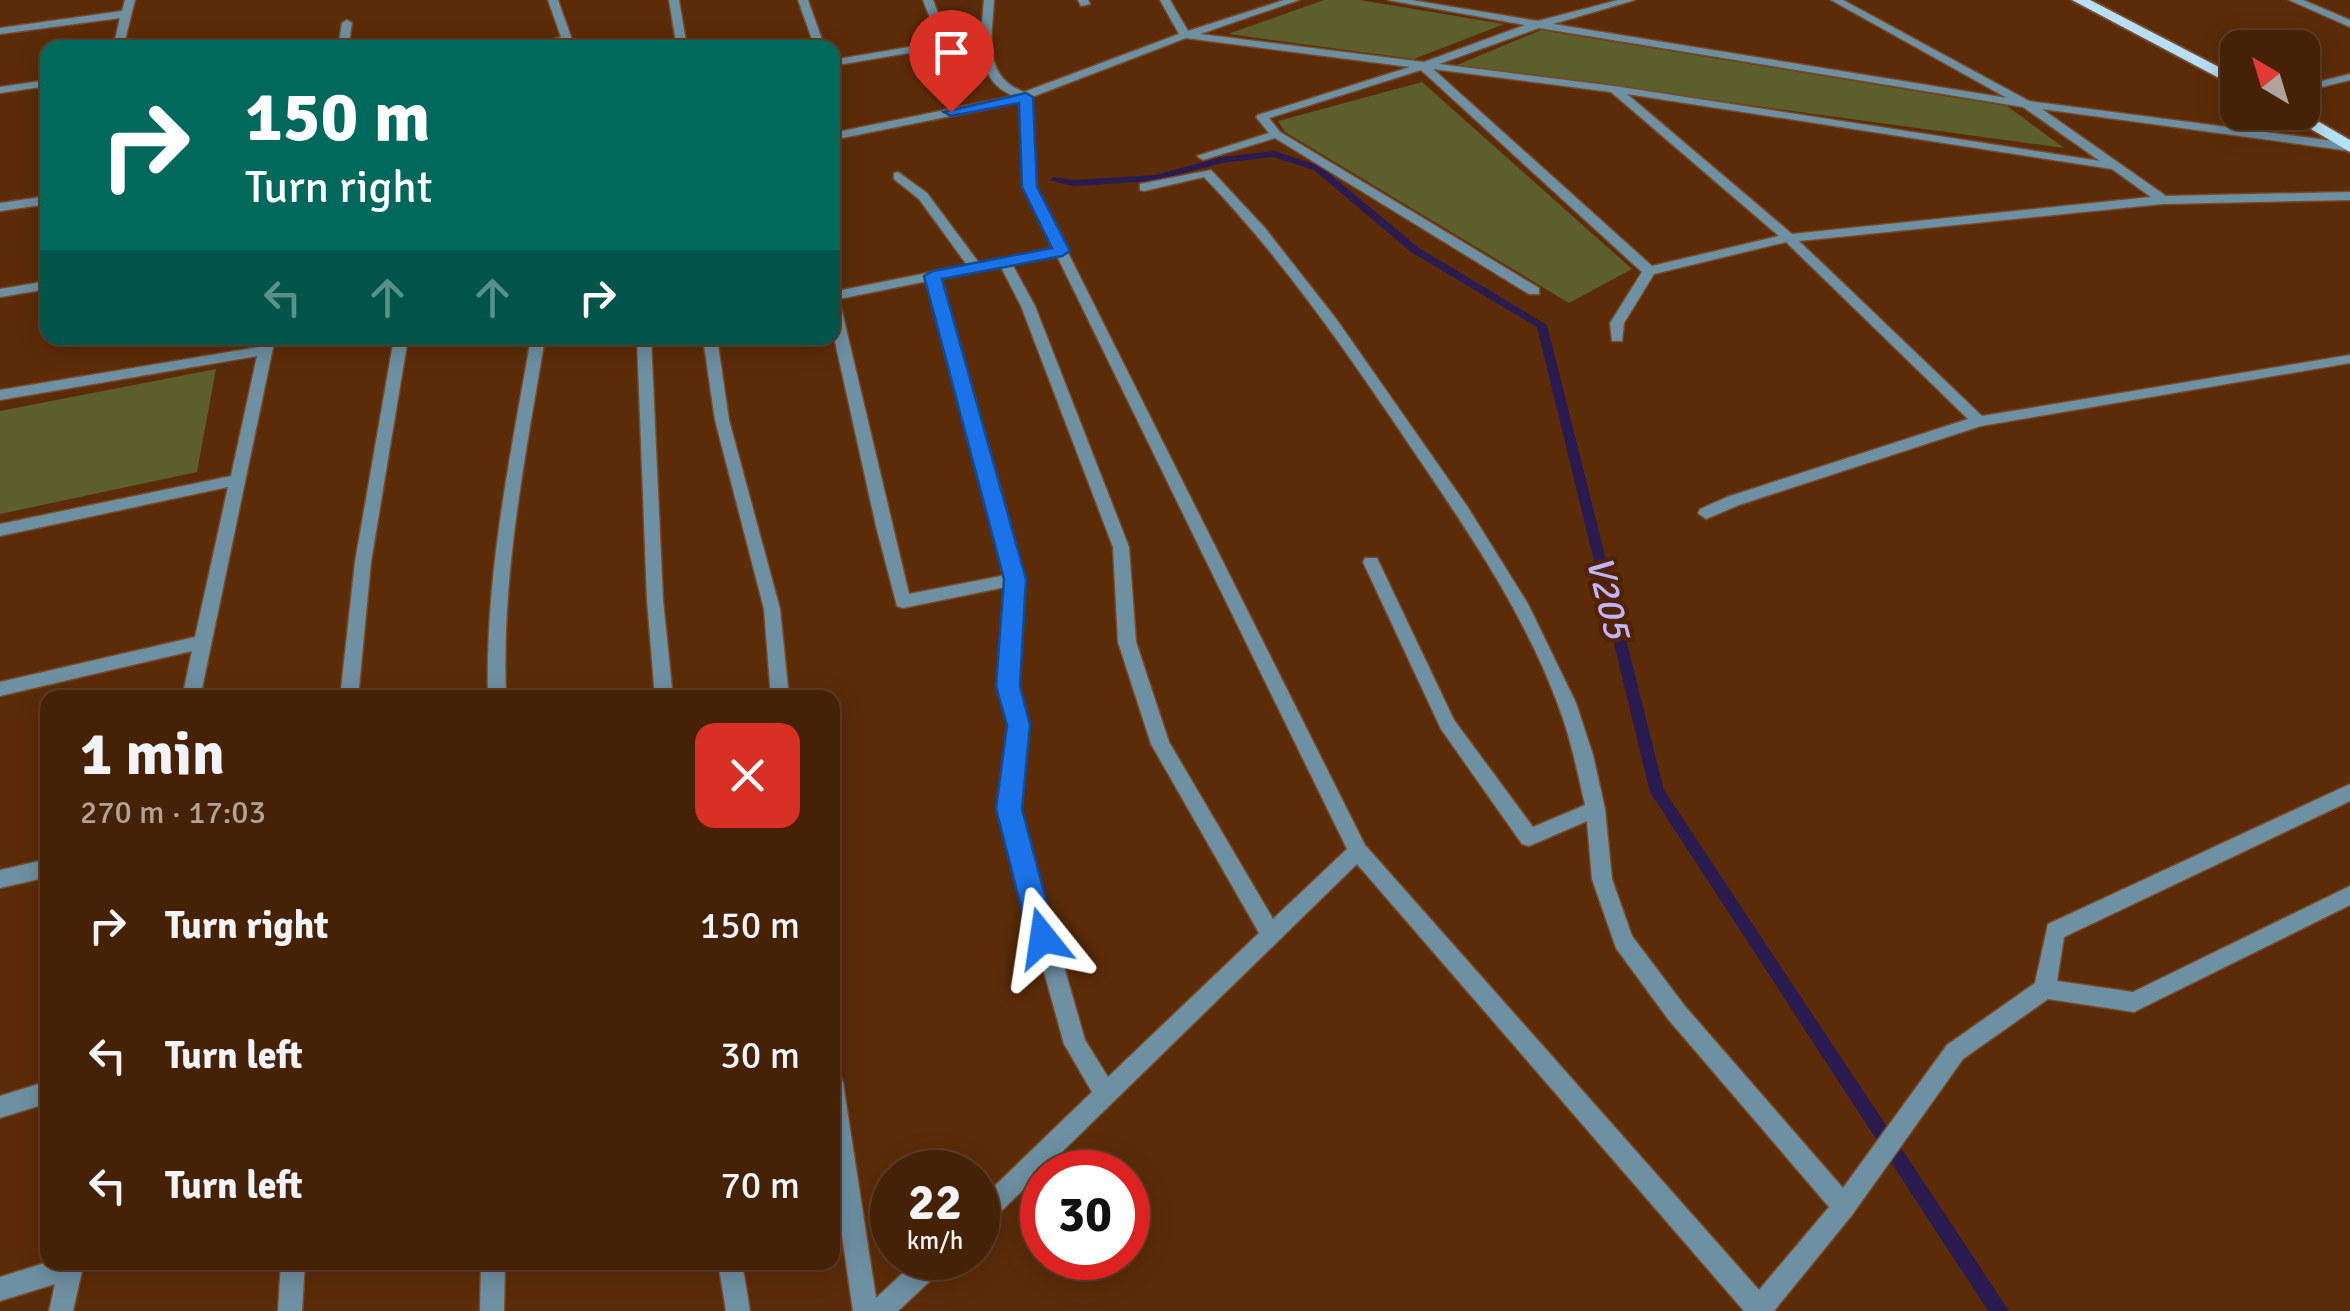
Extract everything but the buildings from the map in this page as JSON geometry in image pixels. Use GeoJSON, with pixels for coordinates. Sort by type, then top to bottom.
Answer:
{"type":"FeatureCollection","features":[{"type":"Feature","properties":{"kind":"main road"},"geometry":{"type":"LineString","coordinates":[[2079,0],[2220,74]]}},
{"type":"Feature","properties":{"kind":"main road"},"geometry":{"type":"LineString","coordinates":[[2105,0],[2220,58]]}},
{"type":"Feature","properties":{"kind":"main road"},"geometry":{"type":"LineString","coordinates":[[2320,110],[2350,128]]}},
{"type":"Feature","properties":{"kind":"main road"},"geometry":{"type":"LineString","coordinates":[[2320,130],[2350,147]]}},
{"type":"Feature","properties":{"kind":"street"},"geometry":{"type":"LineString","coordinates":[[120,40],[130,0]]}},
{"type":"Feature","properties":{"kind":"street"},"geometry":{"type":"LineString","coordinates":[[553,0],[568,40]]}},
{"type":"Feature","properties":{"kind":"street"},"geometry":{"type":"LineString","coordinates":[[674,0],[681,40]]}},
{"type":"Feature","properties":{"kind":"street"},"geometry":{"type":"LineString","coordinates":[[803,0],[817,40]]}},
{"type":"Feature","properties":{"kind":"street"},"geometry":{"type":"LineString","coordinates":[[840,62],[944,44],[928,0]]}},
{"type":"Feature","properties":{"kind":"street"},"geometry":{"type":"LineString","coordinates":[[988,0],[985,55],[1003,88],[1019,99],[1030,187],[1358,851],[1759,1310],[1844,1207],[1955,1052],[2046,989],[2134,1002],[2350,896]]}},
{"type":"Feature","properties":{"kind":"street"},"geometry":{"type":"LineString","coordinates":[[1166,0],[1185,35]]}},
{"type":"Feature","properties":{"kind":"street"},"geometry":{"type":"LineString","coordinates":[[840,135],[1019,99],[1185,35],[1294,0]]}},
{"type":"Feature","properties":{"kind":"street"},"geometry":{"type":"LineString","coordinates":[[1394,0],[2030,106],[2350,147]]}},
{"type":"Feature","properties":{"kind":"street"},"geometry":{"type":"LineString","coordinates":[[1534,290],[1276,134],[1262,118],[1536,25],[1630,0]]}},
{"type":"Feature","properties":{"kind":"street"},"geometry":{"type":"LineString","coordinates":[[1836,0],[2030,106],[2163,200]]}},
{"type":"Feature","properties":{"kind":"street"},"geometry":{"type":"LineString","coordinates":[[2294,0],[2350,24]]}},
{"type":"Feature","properties":{"kind":"street"},"geometry":{"type":"LineString","coordinates":[[0,31],[126,14]]}},
{"type":"Feature","properties":{"kind":"street"},"geometry":{"type":"LineString","coordinates":[[345,40],[347,23]]}},
{"type":"Feature","properties":{"kind":"street"},"geometry":{"type":"LineString","coordinates":[[1185,35],[1614,89],[2111,166]]}},
{"type":"Feature","properties":{"kind":"street"},"geometry":{"type":"LineString","coordinates":[[1423,66],[1649,271]]}},
{"type":"Feature","properties":{"kind":"street"},"geometry":{"type":"LineString","coordinates":[[2320,84],[2350,77]]}},
{"type":"Feature","properties":{"kind":"street"},"geometry":{"type":"LineString","coordinates":[[0,90],[40,84]]}},
{"type":"Feature","properties":{"kind":"street"},"geometry":{"type":"LineString","coordinates":[[1614,89],[1789,238],[1979,421]]}},
{"type":"Feature","properties":{"kind":"street"},"geometry":{"type":"LineString","coordinates":[[1202,156],[1276,134]]}},
{"type":"Feature","properties":{"kind":"street"},"geometry":{"type":"LineString","coordinates":[[1144,187],[1207,173],[1303,280],[1478,531],[1529,622],[1587,754],[1602,879],[1623,941],[1676,1012],[1844,1207]]}},
{"type":"Feature","properties":{"kind":"street"},"geometry":{"type":"LineString","coordinates":[[898,176],[923,196],[975,266]]}},
{"type":"Feature","properties":{"kind":"street"},"geometry":{"type":"LineString","coordinates":[[1617,338],[1617,323],[1649,271],[1789,238],[2163,200],[2350,196]]}},
{"type":"Feature","properties":{"kind":"street"},"geometry":{"type":"LineString","coordinates":[[0,208],[40,201]]}},
{"type":"Feature","properties":{"kind":"street"},"geometry":{"type":"LineString","coordinates":[[840,295],[1062,251]]}},
{"type":"Feature","properties":{"kind":"street"},"geometry":{"type":"LineString","coordinates":[[1004,261],[1028,306],[1121,547],[1127,642],[1160,744],[1270,935]]}},
{"type":"Feature","properties":{"kind":"street"},"geometry":{"type":"LineString","coordinates":[[933,276],[1015,579],[1008,686],[1018,725],[1009,809],[1051,971],[1075,1044],[1106,1094]]}},
{"type":"Feature","properties":{"kind":"street"},"geometry":{"type":"LineString","coordinates":[[0,293],[40,286]]}},
{"type":"Feature","properties":{"kind":"street"},"geometry":{"type":"LineString","coordinates":[[840,329],[874,492],[903,602],[1015,579]]}},
{"type":"Feature","properties":{"kind":"street"},"geometry":{"type":"LineString","coordinates":[[0,395],[261,345]]}},
{"type":"Feature","properties":{"kind":"street"},"geometry":{"type":"LineString","coordinates":[[194,690],[266,345]]}},
{"type":"Feature","properties":{"kind":"street"},"geometry":{"type":"LineString","coordinates":[[350,690],[362,562],[400,345]]}},
{"type":"Feature","properties":{"kind":"street"},"geometry":{"type":"LineString","coordinates":[[497,690],[495,638],[503,542],[537,345]]}},
{"type":"Feature","properties":{"kind":"street"},"geometry":{"type":"LineString","coordinates":[[644,345],[663,690]]}},
{"type":"Feature","properties":{"kind":"street"},"geometry":{"type":"LineString","coordinates":[[711,345],[722,420],[772,609],[779,690]]}},
{"type":"Feature","properties":{"kind":"street"},"geometry":{"type":"LineString","coordinates":[[1706,514],[1733,501],[1979,421],[2350,359]]}},
{"type":"Feature","properties":{"kind":"street"},"geometry":{"type":"LineString","coordinates":[[0,530],[237,480]]}},
{"type":"Feature","properties":{"kind":"street"},"geometry":{"type":"LineString","coordinates":[[1371,562],[1447,724],[1529,838],[1596,810]]}},
{"type":"Feature","properties":{"kind":"street"},"geometry":{"type":"LineString","coordinates":[[0,689],[203,642]]}},
{"type":"Feature","properties":{"kind":"street"},"geometry":{"type":"LineString","coordinates":[[2046,989],[2055,931],[2350,792]]}},
{"type":"Feature","properties":{"kind":"street"},"geometry":{"type":"LineString","coordinates":[[1000,1197],[1358,851]]}},
{"type":"Feature","properties":{"kind":"street"},"geometry":{"type":"LineString","coordinates":[[0,879],[40,870]]}},
{"type":"Feature","properties":{"kind":"street"},"geometry":{"type":"LineString","coordinates":[[0,1106],[40,1094]]}},
{"type":"Feature","properties":{"kind":"street"},"geometry":{"type":"LineString","coordinates":[[840,1136],[866,1311]]}},
{"type":"Feature","properties":{"kind":"street"},"geometry":{"type":"LineString","coordinates":[[0,1289],[56,1270]]}},
{"type":"Feature","properties":{"kind":"street"},"geometry":{"type":"LineString","coordinates":[[61,1311],[70,1270]]}},
{"type":"Feature","properties":{"kind":"street"},"geometry":{"type":"LineString","coordinates":[[290,1311],[293,1270]]}},
{"type":"Feature","properties":{"kind":"street"},"geometry":{"type":"LineString","coordinates":[[492,1311],[493,1270]]}},
{"type":"Feature","properties":{"kind":"street"},"geometry":{"type":"LineString","coordinates":[[731,1270],[738,1311]]}},
{"type":"Feature","properties":{"kind":"street"},"geometry":{"type":"LineString","coordinates":[[880,1311],[913,1280]]}},
{"type":"Feature","properties":{"kind":"green space"},"geometry":{"type":"Polygon","coordinates":[[[1324,0],[1360,0],[1504,24],[1414,59],[1228,34],[1324,0]]]}},
{"type":"Feature","properties":{"kind":"green space"},"geometry":{"type":"Polygon","coordinates":[[[1541,30],[2007,106],[2064,148],[1457,65],[1541,30]]]}},
{"type":"Feature","properties":{"kind":"green space"},"geometry":{"type":"Polygon","coordinates":[[[1422,82],[1632,269],[1569,303],[1285,132],[1278,121],[1422,82]]]}},
{"type":"Feature","properties":{"kind":"green space"},"geometry":{"type":"Polygon","coordinates":[[[216,369],[197,472],[0,514],[0,411],[216,369]]]}},
{"type":"Feature","properties":{"kind":"waterway","name":"V205"},"geometry":{"type":"LineString","coordinates":[[1054,180],[1073,183],[1155,178],[1222,160],[1274,154],[1317,168],[1415,250],[1542,325],[1657,792],[1999,1311]]}},
{"type":"Feature","properties":{"kind":"route"},"geometry":{"type":"LineString","coordinates":[[951,112],[1026,97],[1030,187],[1062,251],[933,276],[1015,579],[1008,686],[1018,725],[1009,809],[1043,938]]}}]}
